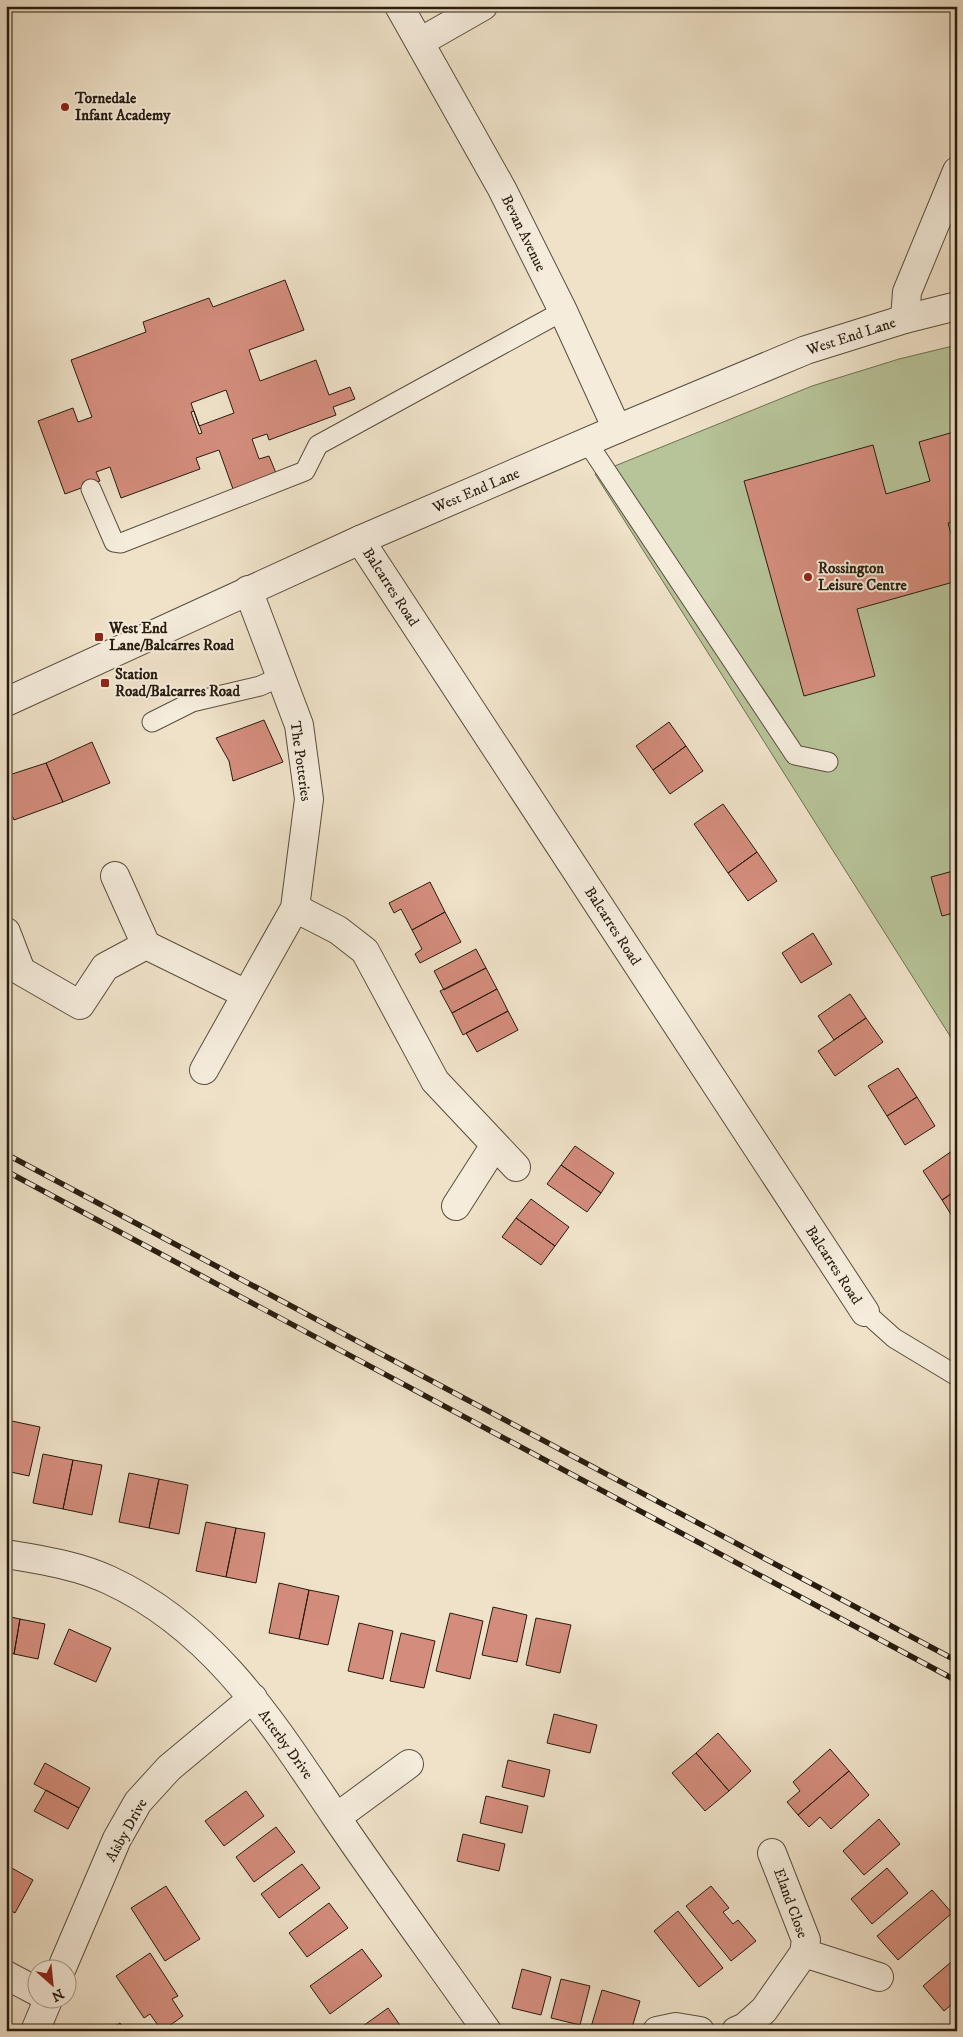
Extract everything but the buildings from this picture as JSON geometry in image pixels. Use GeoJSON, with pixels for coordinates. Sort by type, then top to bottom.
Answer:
{"type":"FeatureCollection","features":[{"type":"Feature","properties":{"kind":"street","name":"Bevan Avenue"},"geometry":{"type":"LineString","coordinates":[[399,6],[502,189],[617,429]]}},
{"type":"Feature","properties":{"kind":"street"},"geometry":{"type":"LineString","coordinates":[[420,42],[483,6]]}},
{"type":"Feature","properties":{"kind":"street"},"geometry":{"type":"LineString","coordinates":[[905,319],[907,292],[957,171]]}},
{"type":"Feature","properties":{"kind":"street","name":"West End Lane"},"geometry":{"type":"LineString","coordinates":[[6,702],[360,540],[806,350],[905,319],[957,306]]}},
{"type":"Feature","properties":{"kind":"street","name":"Balcarres Road"},"geometry":{"type":"LineString","coordinates":[[360,540],[865,1312]]}},
{"type":"Feature","properties":{"kind":"street","name":"The Potteries"},"geometry":{"type":"LineString","coordinates":[[204,1070],[295,908],[309,799],[299,725],[248,590]]}},
{"type":"Feature","properties":{"kind":"street"},"geometry":{"type":"LineString","coordinates":[[115,876],[146,945],[246,994]]}},
{"type":"Feature","properties":{"kind":"street"},"geometry":{"type":"LineString","coordinates":[[295,908],[338,930],[365,951],[435,1081],[516,1167]]}},
{"type":"Feature","properties":{"kind":"street"},"geometry":{"type":"LineString","coordinates":[[6,932],[22,971],[80,1005],[105,967],[146,945]]}},
{"type":"Feature","properties":{"kind":"street"},"geometry":{"type":"LineString","coordinates":[[456,1206],[495,1145]]}},
{"type":"Feature","properties":{"kind":"street","name":"Atterby Drive"},"geometry":{"type":"LineString","coordinates":[[6,1554],[57,1563],[109,1580],[166,1614],[204,1643],[253,1698],[289,1745],[336,1817],[487,2031]]}},
{"type":"Feature","properties":{"kind":"street","name":"Aisby Drive"},"geometry":{"type":"LineString","coordinates":[[65,1960],[117,1839],[138,1802],[169,1768],[253,1698]]}},
{"type":"Feature","properties":{"kind":"street"},"geometry":{"type":"LineString","coordinates":[[336,1817],[410,1764]]}},
{"type":"Feature","properties":{"kind":"street","name":"Eland Close"},"geometry":{"type":"LineString","coordinates":[[736,2031],[745,2027],[764,2010],[804,1953],[806,1940],[772,1853]]}},
{"type":"Feature","properties":{"kind":"street","name":"Eland Close"},"geometry":{"type":"LineString","coordinates":[[804,1953],[879,1977]]}},
{"type":"Feature","properties":{"kind":"street"},"geometry":{"type":"LineString","coordinates":[[6,1975],[28,1987]]}},
{"type":"Feature","properties":{"kind":"street"},"geometry":{"type":"LineString","coordinates":[[35,2031],[44,2010]]}},
{"type":"Feature","properties":{"kind":"street"},"geometry":{"type":"LineString","coordinates":[[657,2031],[676,2027],[700,2031]]}},
{"type":"Feature","properties":{"kind":"lane"},"geometry":{"type":"LineString","coordinates":[[91,489],[114,542],[121,543],[305,471],[318,445],[562,311]]}},
{"type":"Feature","properties":{"kind":"lane"},"geometry":{"type":"LineString","coordinates":[[587,442],[795,754],[828,762]]}},
{"type":"Feature","properties":{"kind":"lane"},"geometry":{"type":"LineString","coordinates":[[152,722],[192,702],[260,686],[280,677]]}},
{"type":"Feature","properties":{"kind":"lane"},"geometry":{"type":"LineString","coordinates":[[865,1312],[894,1338],[957,1376]]}},
{"type":"Feature","properties":{"kind":"green space","name":"Rossington Leisure Centre"},"geometry":{"type":"Polygon","coordinates":[[[957,345],[957,1047],[595,474],[812,386],[899,359],[957,345]]]}},
{"type":"Feature","properties":{"kind":"railway"},"geometry":{"type":"LineString","coordinates":[[6,1154],[957,1661]]}},
{"type":"Feature","properties":{"kind":"railway"},"geometry":{"type":"LineString","coordinates":[[6,1171],[957,1681]]}},
{"type":"Feature","properties":{"kind":"place","name":"Tornedale Infant Academy"},"geometry":{"type":"Point","coordinates":[65,107]}},
{"type":"Feature","properties":{"kind":"place","name":"Rossington Leisure Centre"},"geometry":{"type":"Point","coordinates":[808,577]}},
{"type":"Feature","properties":{"kind":"place","name":"West End Lane/Balcarres Road"},"geometry":{"type":"Point","coordinates":[99,637]}},
{"type":"Feature","properties":{"kind":"place","name":"Station Road/Balcarres Road"},"geometry":{"type":"Point","coordinates":[105,683]}}]}
